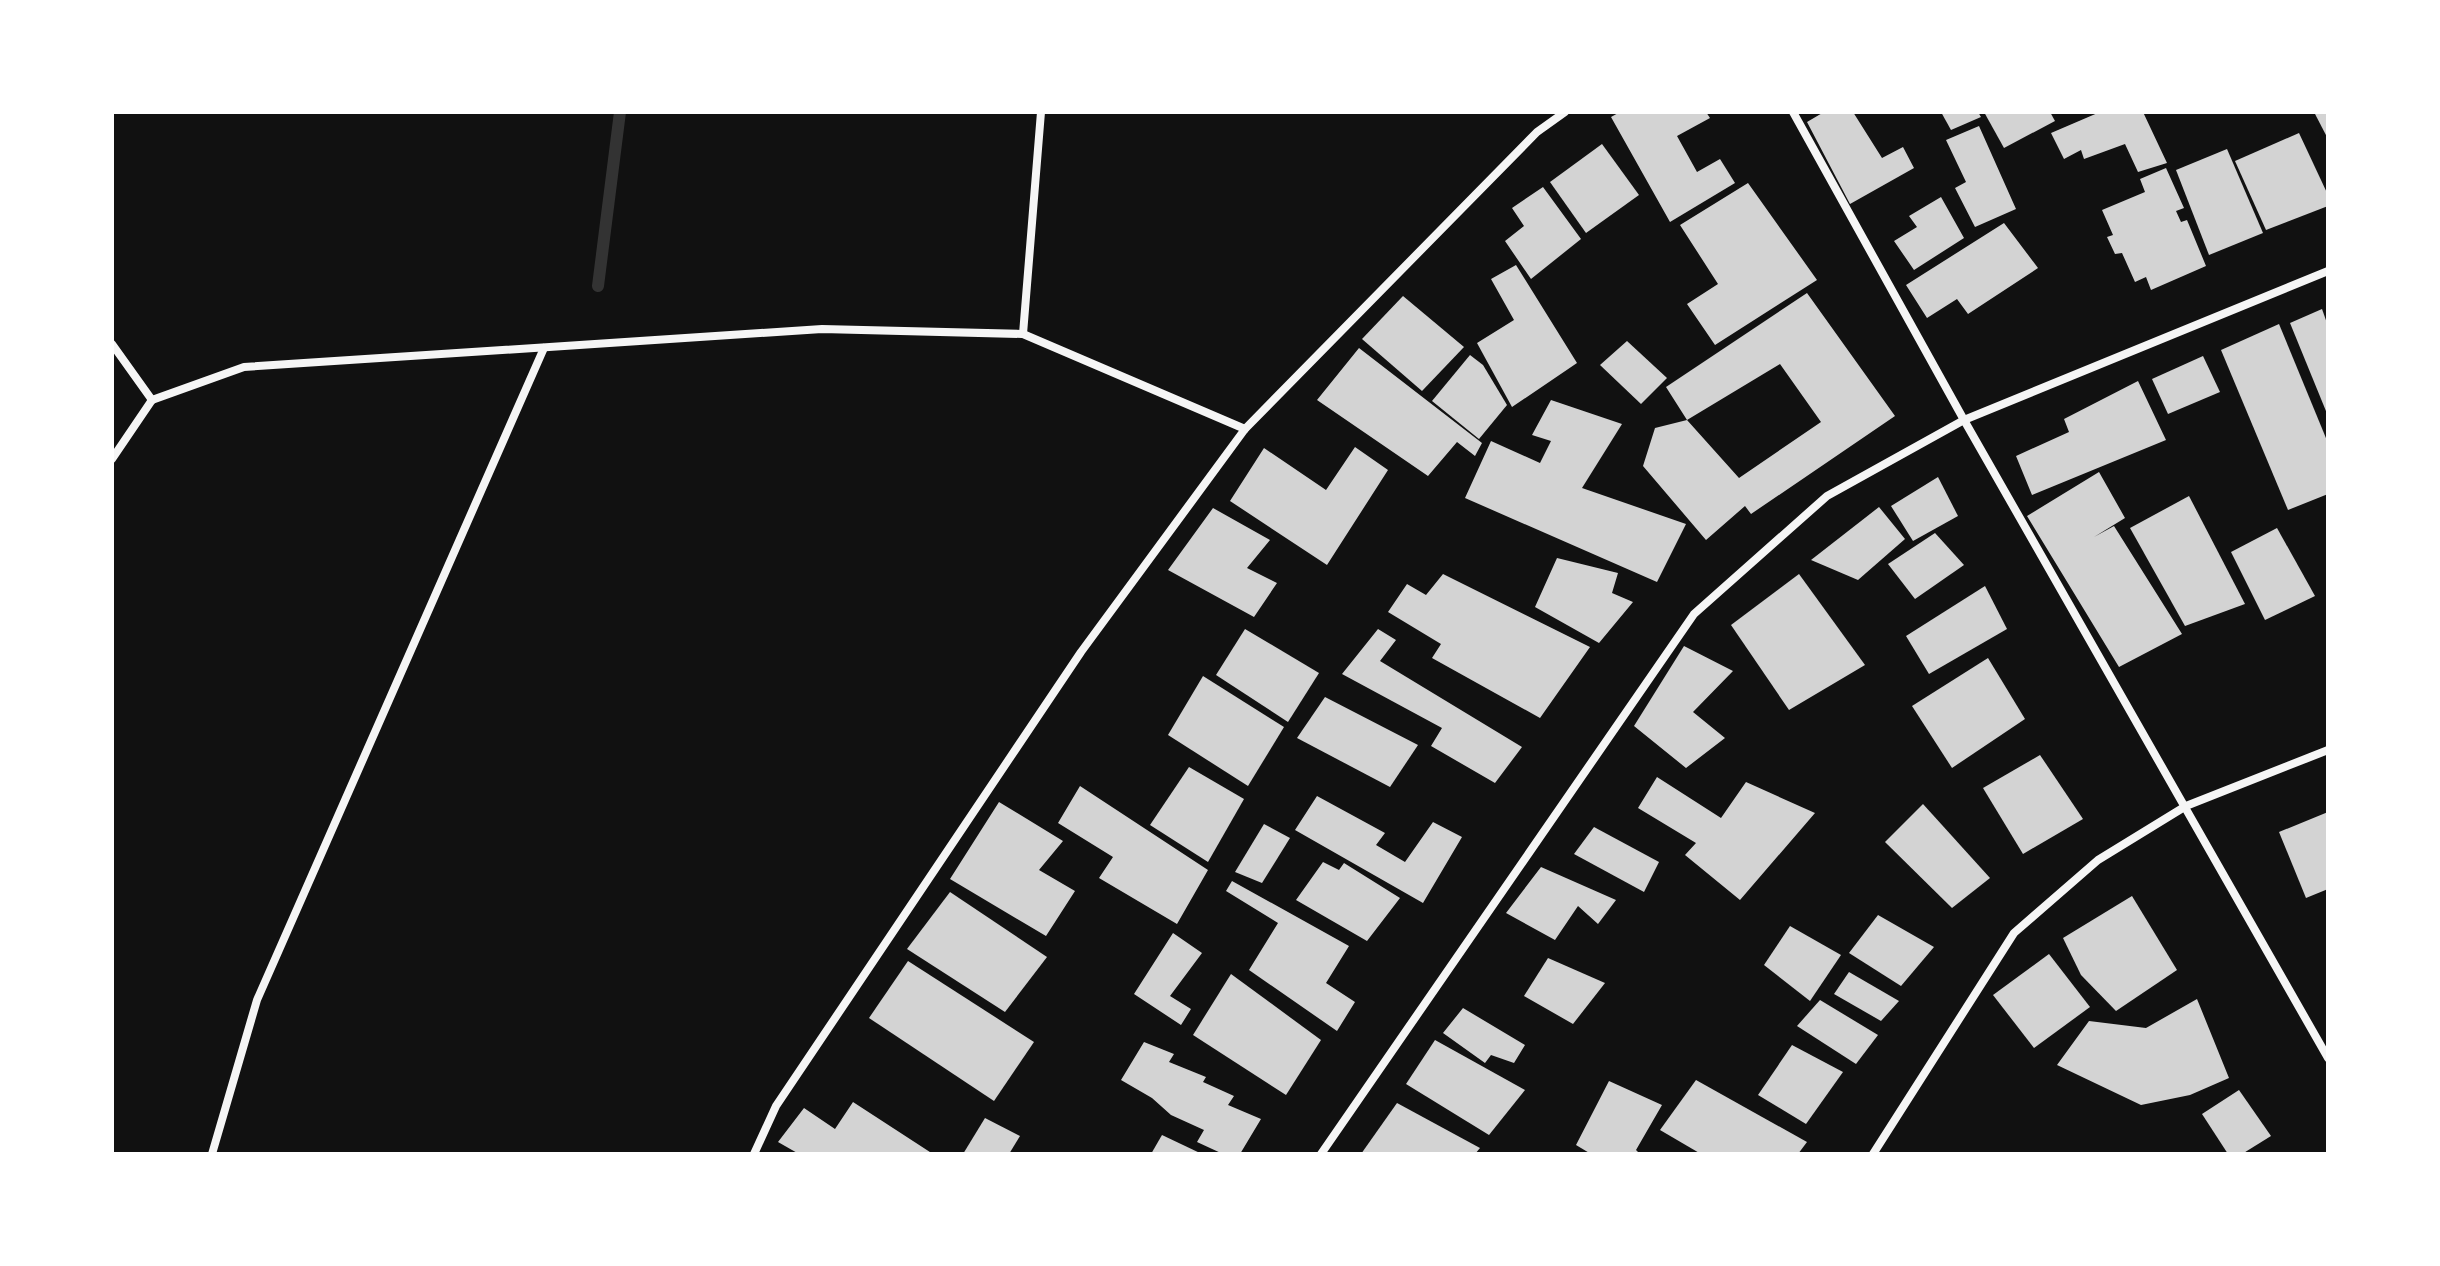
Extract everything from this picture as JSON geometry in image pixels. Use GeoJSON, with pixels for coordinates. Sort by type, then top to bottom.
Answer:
{"type":"FeatureCollection","features":[{"type":"Feature","properties":{"kind":"street"},"geometry":{"type":"LineString","coordinates":[[1023,334],[1041,112]]}},
{"type":"Feature","properties":{"kind":"street"},"geometry":{"type":"LineString","coordinates":[[754,1154],[776,1106],[1081,652],[1245,429],[1537,132],[1565,112]]}},
{"type":"Feature","properties":{"kind":"street"},"geometry":{"type":"LineString","coordinates":[[1793,112],[1964,420],[2328,1058]]}},
{"type":"Feature","properties":{"kind":"street"},"geometry":{"type":"LineString","coordinates":[[1321,1154],[1694,614],[1827,496],[1964,420],[2328,271]]}},
{"type":"Feature","properties":{"kind":"street"},"geometry":{"type":"LineString","coordinates":[[112,459],[152,400],[244,367],[822,329],[1023,334],[1245,429]]}},
{"type":"Feature","properties":{"kind":"street"},"geometry":{"type":"LineString","coordinates":[[112,344],[152,400]]}},
{"type":"Feature","properties":{"kind":"street"},"geometry":{"type":"LineString","coordinates":[[212,1154],[257,1000],[544,348]]}},
{"type":"Feature","properties":{"kind":"street"},"geometry":{"type":"LineString","coordinates":[[1873,1154],[2014,933],[2098,860],[2186,806],[2328,750]]}},
{"type":"Feature","properties":{"kind":"building"},"geometry":{"type":"Polygon","coordinates":[[[1620,112],[1706,112],[1710,118],[1677,136],[1697,172],[1720,159],[1735,183],[1670,222],[1611,117],[1620,112]]]}},
{"type":"Feature","properties":{"kind":"building"},"geometry":{"type":"Polygon","coordinates":[[[1824,112],[1853,112],[1882,158],[1903,147],[1914,168],[1850,204],[1807,122],[1824,112]]]}},
{"type":"Feature","properties":{"kind":"building"},"geometry":{"type":"Polygon","coordinates":[[[1941,112],[1978,112],[1981,117],[1951,130],[1941,112]]]}},
{"type":"Feature","properties":{"kind":"building"},"geometry":{"type":"Polygon","coordinates":[[[1984,112],[2050,112],[2055,121],[2004,148],[1984,112]]]}},
{"type":"Feature","properties":{"kind":"building"},"geometry":{"type":"Polygon","coordinates":[[[2100,112],[2143,112],[2167,163],[2138,172],[2125,144],[2084,159],[2081,150],[2064,159],[2051,133],[2100,112]]]}},
{"type":"Feature","properties":{"kind":"building"},"geometry":{"type":"Polygon","coordinates":[[[2314,112],[2328,112],[2328,139],[2314,112]]]}},
{"type":"Feature","properties":{"kind":"building"},"geometry":{"type":"Polygon","coordinates":[[[1979,126],[2016,209],[1975,227],[1955,188],[1966,182],[1946,140],[1979,126]]]}},
{"type":"Feature","properties":{"kind":"building"},"geometry":{"type":"Polygon","coordinates":[[[2299,133],[2328,195],[2328,206],[2266,230],[2235,161],[2299,133]]]}},
{"type":"Feature","properties":{"kind":"building"},"geometry":{"type":"Polygon","coordinates":[[[1602,144],[1639,195],[1586,233],[1550,182],[1602,144]]]}},
{"type":"Feature","properties":{"kind":"building"},"geometry":{"type":"Polygon","coordinates":[[[2227,149],[2263,233],[2209,255],[2176,170],[2227,149]]]}},
{"type":"Feature","properties":{"kind":"building"},"geometry":{"type":"Polygon","coordinates":[[[2166,168],[2184,208],[2176,211],[2181,222],[2187,220],[2206,266],[2151,290],[2146,277],[2135,282],[2122,253],[2115,254],[2107,237],[2113,235],[2102,210],[2145,192],[2140,179],[2166,168]]]}},
{"type":"Feature","properties":{"kind":"building"},"geometry":{"type":"Polygon","coordinates":[[[1748,183],[1817,280],[1715,345],[1687,304],[1718,284],[1680,225],[1748,183]]]}},
{"type":"Feature","properties":{"kind":"building"},"geometry":{"type":"Polygon","coordinates":[[[1543,187],[1581,239],[1531,279],[1505,241],[1524,226],[1512,208],[1543,187]]]}},
{"type":"Feature","properties":{"kind":"building"},"geometry":{"type":"Polygon","coordinates":[[[1941,197],[1964,238],[1914,270],[1894,241],[1917,227],[1909,216],[1941,197]]]}},
{"type":"Feature","properties":{"kind":"building"},"geometry":{"type":"Polygon","coordinates":[[[2004,223],[2038,268],[1968,314],[1957,299],[1927,318],[1906,285],[2004,223]]]}},
{"type":"Feature","properties":{"kind":"building"},"geometry":{"type":"Polygon","coordinates":[[[1516,265],[1577,363],[1512,407],[1477,343],[1514,320],[1491,279],[1516,265]]]}},
{"type":"Feature","properties":{"kind":"building"},"geometry":{"type":"Polygon","coordinates":[[[1807,293],[1895,416],[1751,514],[1745,506],[1706,540],[1643,466],[1655,428],[1687,420],[1666,387],[1807,293]],[[1780,364],[1687,420],[1739,478],[1821,422],[1780,364]]]}},
{"type":"Feature","properties":{"kind":"building"},"geometry":{"type":"Polygon","coordinates":[[[1403,296],[1464,347],[1422,391],[1362,339],[1403,296]]]}},
{"type":"Feature","properties":{"kind":"building"},"geometry":{"type":"Polygon","coordinates":[[[2322,309],[2328,326],[2328,416],[2290,323],[2322,309]]]}},
{"type":"Feature","properties":{"kind":"building"},"geometry":{"type":"Polygon","coordinates":[[[2279,324],[2328,443],[2328,494],[2288,510],[2221,350],[2279,324]]]}},
{"type":"Feature","properties":{"kind":"building"},"geometry":{"type":"Polygon","coordinates":[[[1627,341],[1667,378],[1641,404],[1600,365],[1627,341]]]}},
{"type":"Feature","properties":{"kind":"building"},"geometry":{"type":"Polygon","coordinates":[[[1359,348],[1482,443],[1475,456],[1457,442],[1428,476],[1317,400],[1359,348]]]}},
{"type":"Feature","properties":{"kind":"building"},"geometry":{"type":"Polygon","coordinates":[[[1470,355],[1483,365],[1507,405],[1479,439],[1432,401],[1470,355]]]}},
{"type":"Feature","properties":{"kind":"building"},"geometry":{"type":"Polygon","coordinates":[[[2203,356],[2220,392],[2168,414],[2152,379],[2203,356]]]}},
{"type":"Feature","properties":{"kind":"building"},"geometry":{"type":"Polygon","coordinates":[[[2138,381],[2166,440],[2032,495],[2016,456],[2069,432],[2064,419],[2138,381]]]}},
{"type":"Feature","properties":{"kind":"building"},"geometry":{"type":"Polygon","coordinates":[[[1551,400],[1622,424],[1582,488],[1686,524],[1657,582],[1465,498],[1491,441],[1540,463],[1551,441],[1532,435],[1551,400]]]}},
{"type":"Feature","properties":{"kind":"building"},"geometry":{"type":"Polygon","coordinates":[[[1355,447],[1388,470],[1327,565],[1230,501],[1264,448],[1326,490],[1355,447]]]}},
{"type":"Feature","properties":{"kind":"building"},"geometry":{"type":"Polygon","coordinates":[[[2099,472],[2125,518],[2094,537],[2114,526],[2182,634],[2119,667],[2027,516],[2099,472]]]}},
{"type":"Feature","properties":{"kind":"building"},"geometry":{"type":"Polygon","coordinates":[[[1938,477],[1958,516],[1913,541],[1891,506],[1938,477]]]}},
{"type":"Feature","properties":{"kind":"building"},"geometry":{"type":"Polygon","coordinates":[[[2189,496],[2245,604],[2185,626],[2130,528],[2189,496]]]}},
{"type":"Feature","properties":{"kind":"building"},"geometry":{"type":"Polygon","coordinates":[[[1879,507],[1905,539],[1858,580],[1811,560],[1879,507]]]}},
{"type":"Feature","properties":{"kind":"building"},"geometry":{"type":"Polygon","coordinates":[[[1213,508],[1270,540],[1247,568],[1277,583],[1254,617],[1168,570],[1213,508]]]}},
{"type":"Feature","properties":{"kind":"building"},"geometry":{"type":"Polygon","coordinates":[[[2277,528],[2315,596],[2265,620],[2231,552],[2277,528]]]}},
{"type":"Feature","properties":{"kind":"building"},"geometry":{"type":"Polygon","coordinates":[[[1935,533],[1964,565],[1915,599],[1888,564],[1935,533]]]}},
{"type":"Feature","properties":{"kind":"building"},"geometry":{"type":"Polygon","coordinates":[[[1557,558],[1618,573],[1612,593],[1633,602],[1599,643],[1535,607],[1557,558]]]}},
{"type":"Feature","properties":{"kind":"building"},"geometry":{"type":"Polygon","coordinates":[[[1443,574],[1590,647],[1540,718],[1432,658],[1441,644],[1388,612],[1407,584],[1426,595],[1443,574]]]}},
{"type":"Feature","properties":{"kind":"building"},"geometry":{"type":"Polygon","coordinates":[[[1799,574],[1865,665],[1789,710],[1731,625],[1799,574]]]}},
{"type":"Feature","properties":{"kind":"building"},"geometry":{"type":"Polygon","coordinates":[[[1985,586],[2007,629],[1929,674],[1906,636],[1985,586]]]}},
{"type":"Feature","properties":{"kind":"building"},"geometry":{"type":"Polygon","coordinates":[[[1245,629],[1319,673],[1288,722],[1216,675],[1245,629]]]}},
{"type":"Feature","properties":{"kind":"building"},"geometry":{"type":"Polygon","coordinates":[[[1378,629],[1396,640],[1380,661],[1522,747],[1495,783],[1431,746],[1442,728],[1342,674],[1378,629]]]}},
{"type":"Feature","properties":{"kind":"building"},"geometry":{"type":"Polygon","coordinates":[[[1684,646],[1733,671],[1693,712],[1725,738],[1686,768],[1634,726],[1684,646]]]}},
{"type":"Feature","properties":{"kind":"building"},"geometry":{"type":"Polygon","coordinates":[[[1988,658],[2025,719],[1952,768],[1912,706],[1988,658]]]}},
{"type":"Feature","properties":{"kind":"building"},"geometry":{"type":"Polygon","coordinates":[[[1203,676],[1284,727],[1248,786],[1168,735],[1203,676]]]}},
{"type":"Feature","properties":{"kind":"building"},"geometry":{"type":"Polygon","coordinates":[[[1325,697],[1418,745],[1390,787],[1297,738],[1325,697]]]}},
{"type":"Feature","properties":{"kind":"building"},"geometry":{"type":"Polygon","coordinates":[[[2040,755],[2083,819],[2023,854],[1983,788],[2040,755]]]}},
{"type":"Feature","properties":{"kind":"building"},"geometry":{"type":"Polygon","coordinates":[[[1189,767],[1244,799],[1208,862],[1150,825],[1189,767]]]}},
{"type":"Feature","properties":{"kind":"building"},"geometry":{"type":"Polygon","coordinates":[[[1657,777],[1721,818],[1746,782],[1815,813],[1740,900],[1685,855],[1696,843],[1638,808],[1657,777]]]}},
{"type":"Feature","properties":{"kind":"building"},"geometry":{"type":"Polygon","coordinates":[[[1080,786],[1208,870],[1177,924],[1099,878],[1113,857],[1058,823],[1080,786]]]}},
{"type":"Feature","properties":{"kind":"building"},"geometry":{"type":"Polygon","coordinates":[[[1317,796],[1385,833],[1376,845],[1405,862],[1433,822],[1462,837],[1423,903],[1295,830],[1317,796]]]}},
{"type":"Feature","properties":{"kind":"building"},"geometry":{"type":"Polygon","coordinates":[[[999,802],[1063,841],[1039,870],[1075,891],[1046,936],[950,879],[999,802]]]}},
{"type":"Feature","properties":{"kind":"building"},"geometry":{"type":"Polygon","coordinates":[[[1923,804],[1990,878],[1952,908],[1885,842],[1923,804]]]}},
{"type":"Feature","properties":{"kind":"building"},"geometry":{"type":"Polygon","coordinates":[[[2328,812],[2328,889],[2306,898],[2279,832],[2328,812]]]}},
{"type":"Feature","properties":{"kind":"building"},"geometry":{"type":"Polygon","coordinates":[[[1264,824],[1290,838],[1262,883],[1235,872],[1264,824]]]}},
{"type":"Feature","properties":{"kind":"building"},"geometry":{"type":"Polygon","coordinates":[[[1594,827],[1659,862],[1644,892],[1574,854],[1594,827]]]}},
{"type":"Feature","properties":{"kind":"building"},"geometry":{"type":"Polygon","coordinates":[[[1323,862],[1339,870],[1344,863],[1400,898],[1367,941],[1296,900],[1323,862]]]}},
{"type":"Feature","properties":{"kind":"building"},"geometry":{"type":"Polygon","coordinates":[[[1541,867],[1616,900],[1598,924],[1578,906],[1555,940],[1506,913],[1541,867]]]}},
{"type":"Feature","properties":{"kind":"building"},"geometry":{"type":"Polygon","coordinates":[[[1232,881],[1349,946],[1326,983],[1355,1002],[1337,1031],[1249,970],[1278,923],[1226,891],[1232,881]]]}},
{"type":"Feature","properties":{"kind":"building"},"geometry":{"type":"Polygon","coordinates":[[[950,892],[1047,957],[1005,1012],[907,949],[950,892]]]}},
{"type":"Feature","properties":{"kind":"building"},"geometry":{"type":"Polygon","coordinates":[[[2132,896],[2177,970],[2116,1011],[2081,975],[2063,938],[2132,896]]]}},
{"type":"Feature","properties":{"kind":"building"},"geometry":{"type":"Polygon","coordinates":[[[1878,915],[1934,947],[1901,986],[1849,953],[1878,915]]]}},
{"type":"Feature","properties":{"kind":"building"},"geometry":{"type":"Polygon","coordinates":[[[1790,926],[1841,955],[1810,1001],[1764,965],[1790,926]]]}},
{"type":"Feature","properties":{"kind":"building"},"geometry":{"type":"Polygon","coordinates":[[[1173,933],[1202,953],[1170,996],[1191,1009],[1181,1025],[1134,994],[1173,933]]]}},
{"type":"Feature","properties":{"kind":"building"},"geometry":{"type":"Polygon","coordinates":[[[2049,954],[2090,1007],[2034,1048],[1993,995],[2049,954]]]}},
{"type":"Feature","properties":{"kind":"building"},"geometry":{"type":"Polygon","coordinates":[[[1548,958],[1605,983],[1573,1024],[1524,996],[1548,958]]]}},
{"type":"Feature","properties":{"kind":"building"},"geometry":{"type":"Polygon","coordinates":[[[908,961],[1034,1042],[994,1101],[869,1018],[908,961]]]}},
{"type":"Feature","properties":{"kind":"building"},"geometry":{"type":"Polygon","coordinates":[[[1849,972],[1899,1001],[1881,1021],[1834,994],[1849,972]]]}},
{"type":"Feature","properties":{"kind":"building"},"geometry":{"type":"Polygon","coordinates":[[[1231,974],[1321,1040],[1286,1095],[1193,1035],[1231,974]]]}},
{"type":"Feature","properties":{"kind":"building"},"geometry":{"type":"Polygon","coordinates":[[[2197,999],[2229,1078],[2190,1095],[2141,1105],[2057,1065],[2089,1021],[2146,1028],[2197,999]]]}},
{"type":"Feature","properties":{"kind":"building"},"geometry":{"type":"Polygon","coordinates":[[[1820,1000],[1878,1035],[1856,1064],[1797,1026],[1820,1000]]]}},
{"type":"Feature","properties":{"kind":"building"},"geometry":{"type":"Polygon","coordinates":[[[1463,1008],[1525,1045],[1514,1063],[1491,1055],[1485,1063],[1443,1033],[1463,1008]]]}},
{"type":"Feature","properties":{"kind":"building"},"geometry":{"type":"Polygon","coordinates":[[[1435,1040],[1525,1090],[1489,1135],[1406,1084],[1435,1040]]]}},
{"type":"Feature","properties":{"kind":"building"},"geometry":{"type":"Polygon","coordinates":[[[1144,1042],[1174,1054],[1169,1062],[1206,1077],[1203,1082],[1234,1096],[1228,1105],[1261,1119],[1240,1154],[1223,1154],[1197,1142],[1204,1130],[1171,1115],[1152,1098],[1121,1080],[1144,1042]]]}},
{"type":"Feature","properties":{"kind":"building"},"geometry":{"type":"Polygon","coordinates":[[[1792,1045],[1843,1072],[1806,1124],[1758,1095],[1792,1045]]]}},
{"type":"Feature","properties":{"kind":"building"},"geometry":{"type":"Polygon","coordinates":[[[1696,1080],[1807,1142],[1798,1154],[1701,1154],[1660,1130],[1696,1080]]]}},
{"type":"Feature","properties":{"kind":"building"},"geometry":{"type":"Polygon","coordinates":[[[1609,1081],[1662,1105],[1636,1150],[1640,1154],[1591,1154],[1576,1145],[1609,1081]]]}},
{"type":"Feature","properties":{"kind":"building"},"geometry":{"type":"Polygon","coordinates":[[[2239,1090],[2271,1136],[2242,1154],[2228,1154],[2202,1114],[2239,1090]]]}},
{"type":"Feature","properties":{"kind":"building"},"geometry":{"type":"Polygon","coordinates":[[[853,1102],[933,1154],[799,1154],[778,1142],[804,1108],[835,1129],[853,1102]]]}},
{"type":"Feature","properties":{"kind":"building"},"geometry":{"type":"Polygon","coordinates":[[[1397,1103],[1480,1148],[1475,1154],[1361,1154],[1397,1103]]]}},
{"type":"Feature","properties":{"kind":"building"},"geometry":{"type":"Polygon","coordinates":[[[985,1118],[1020,1136],[1009,1154],[963,1154],[985,1118]]]}},
{"type":"Feature","properties":{"kind":"building"},"geometry":{"type":"Polygon","coordinates":[[[1162,1135],[1202,1154],[1151,1154],[1162,1135]]]}},
{"type":"Feature","properties":{"kind":"waterway"},"geometry":{"type":"LineString","coordinates":[[598,286],[620,112]]}}]}
